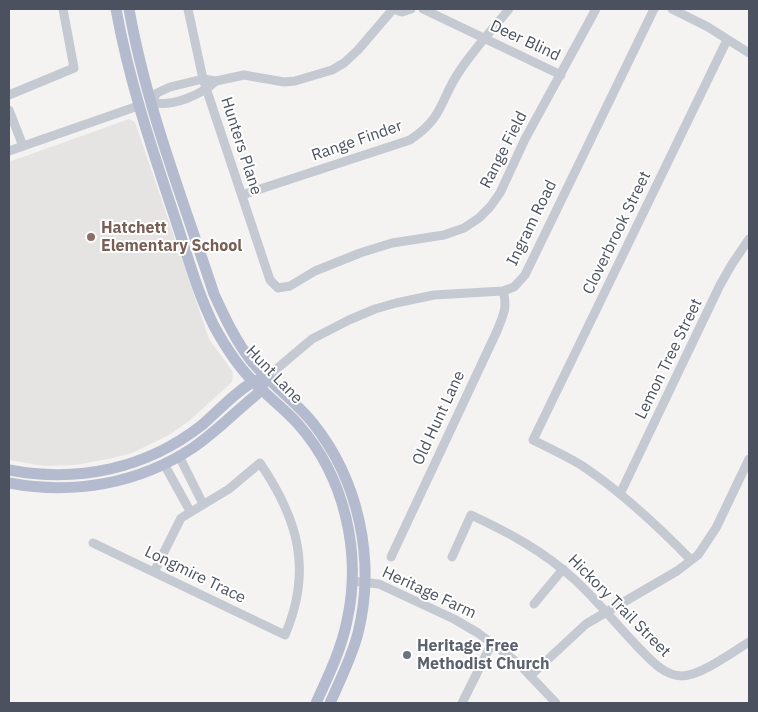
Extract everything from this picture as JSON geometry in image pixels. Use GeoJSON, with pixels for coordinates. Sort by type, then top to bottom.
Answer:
{"type":"FeatureCollection","features":[{"type":"Feature","properties":{"kind":"main road","name":"Hunt Lane"},"geometry":{"type":"LineString","coordinates":[[116,9],[138,106],[207,311],[226,346],[257,385],[282,407],[315,446],[330,474],[342,504],[358,581],[358,633],[330,703]]}},
{"type":"Feature","properties":{"kind":"main road","name":"Hunt Lane"},"geometry":{"type":"LineString","coordinates":[[129,9],[151,102],[214,294],[246,354],[293,401],[327,442],[346,476],[354,499],[361,526],[364,552],[343,636],[316,703]]}},
{"type":"Feature","properties":{"kind":"main road"},"geometry":{"type":"LineString","coordinates":[[138,106],[151,102]]}},
{"type":"Feature","properties":{"kind":"main road"},"geometry":{"type":"LineString","coordinates":[[9,483],[47,488],[72,488],[114,482],[140,474],[179,456],[206,438],[267,376]]}},
{"type":"Feature","properties":{"kind":"main road"},"geometry":{"type":"LineString","coordinates":[[9,470],[35,474],[64,475],[94,473],[122,467],[152,455],[181,440],[257,385]]}},
{"type":"Feature","properties":{"kind":"main road"},"geometry":{"type":"LineString","coordinates":[[47,488],[59,483],[112,476],[120,472],[122,467]]}},
{"type":"Feature","properties":{"kind":"street"},"geometry":{"type":"LineString","coordinates":[[9,95],[74,68],[63,9]]}},
{"type":"Feature","properties":{"kind":"street","name":"Hunters Plane"},"geometry":{"type":"LineString","coordinates":[[188,9],[203,79],[270,280],[278,288]]}},
{"type":"Feature","properties":{"kind":"street"},"geometry":{"type":"LineString","coordinates":[[216,81],[207,90],[182,100],[161,105],[151,102],[157,93],[170,87],[203,79],[216,81],[244,75],[295,82],[332,70],[344,63],[358,50],[392,9],[402,12],[410,9]]}},
{"type":"Feature","properties":{"kind":"street","name":"Deer Blind"},"geometry":{"type":"LineString","coordinates":[[423,9],[561,75]]}},
{"type":"Feature","properties":{"kind":"street","name":"Range Finder"},"geometry":{"type":"LineString","coordinates":[[242,195],[410,140],[422,132],[433,121],[441,108],[460,70],[509,9]]}},
{"type":"Feature","properties":{"kind":"street","name":"Range Field"},"geometry":{"type":"LineString","coordinates":[[278,288],[290,286],[315,271],[360,253],[392,243],[444,235],[464,228],[479,218],[500,193],[525,139],[596,9]]}},
{"type":"Feature","properties":{"kind":"street","name":"Ingram Road"},"geometry":{"type":"LineString","coordinates":[[503,291],[514,287],[525,275],[654,9]]}},
{"type":"Feature","properties":{"kind":"street"},"geometry":{"type":"LineString","coordinates":[[672,9],[708,27],[749,53]]}},
{"type":"Feature","properties":{"kind":"street","name":"Cloverbrook Street"},"geometry":{"type":"LineString","coordinates":[[620,494],[580,465],[533,440],[727,40]]}},
{"type":"Feature","properties":{"kind":"street"},"geometry":{"type":"LineString","coordinates":[[9,151],[138,106]]}},
{"type":"Feature","properties":{"kind":"street"},"geometry":{"type":"LineString","coordinates":[[10,114],[23,146]]}},
{"type":"Feature","properties":{"kind":"street","name":"Lemon Tree Street"},"geometry":{"type":"LineString","coordinates":[[620,494],[720,285],[749,239]]}},
{"type":"Feature","properties":{"kind":"street"},"geometry":{"type":"LineString","coordinates":[[267,376],[312,339],[375,309],[434,295],[503,291]]}},
{"type":"Feature","properties":{"kind":"street","name":"Old Hunt Lane"},"geometry":{"type":"LineString","coordinates":[[391,557],[497,331],[505,311],[506,302],[503,291]]}},
{"type":"Feature","properties":{"kind":"street"},"geometry":{"type":"LineString","coordinates":[[154,572],[181,518],[203,504],[179,456]]}},
{"type":"Feature","properties":{"kind":"street"},"geometry":{"type":"LineString","coordinates":[[530,676],[586,624],[677,571],[691,560],[706,544],[716,528],[749,459]]}},
{"type":"Feature","properties":{"kind":"street","name":"Longmire Trace"},"geometry":{"type":"LineString","coordinates":[[93,543],[285,635],[298,597],[299,562],[289,515],[273,483],[260,463],[228,489],[203,504]]}},
{"type":"Feature","properties":{"kind":"street"},"geometry":{"type":"LineString","coordinates":[[164,464],[190,511]]}},
{"type":"Feature","properties":{"kind":"street"},"geometry":{"type":"LineString","coordinates":[[180,493],[194,486]]}},
{"type":"Feature","properties":{"kind":"street"},"geometry":{"type":"LineString","coordinates":[[620,494],[691,560]]}},
{"type":"Feature","properties":{"kind":"street","name":"Hickory Trail Street"},"geometry":{"type":"LineString","coordinates":[[452,557],[471,515],[519,539],[540,552],[583,588],[662,670],[680,676],[688,676],[700,672],[749,642]]}},
{"type":"Feature","properties":{"kind":"street"},"geometry":{"type":"LineString","coordinates":[[534,604],[562,569]]}},
{"type":"Feature","properties":{"kind":"street","name":"Heritage Farm"},"geometry":{"type":"LineString","coordinates":[[358,581],[379,584],[454,619],[492,643],[518,663],[556,703]]}},
{"type":"Feature","properties":{"kind":"street"},"geometry":{"type":"LineString","coordinates":[[462,703],[492,643]]}},
{"type":"Feature","properties":{"kind":"shaded area","name":"Hatchett Elementary School"},"geometry":{"type":"Polygon","coordinates":[[[129,119],[135,122],[209,339],[233,372],[232,382],[189,421],[169,435],[132,453],[75,465],[44,466],[9,460],[9,162],[129,119]]]}},
{"type":"Feature","properties":{"kind":"place","name":"Hatchett Elementary School"},"geometry":{"type":"Point","coordinates":[91,237]}},
{"type":"Feature","properties":{"kind":"place","name":"Heritage Free Methodist Church"},"geometry":{"type":"Point","coordinates":[407,655]}}]}
